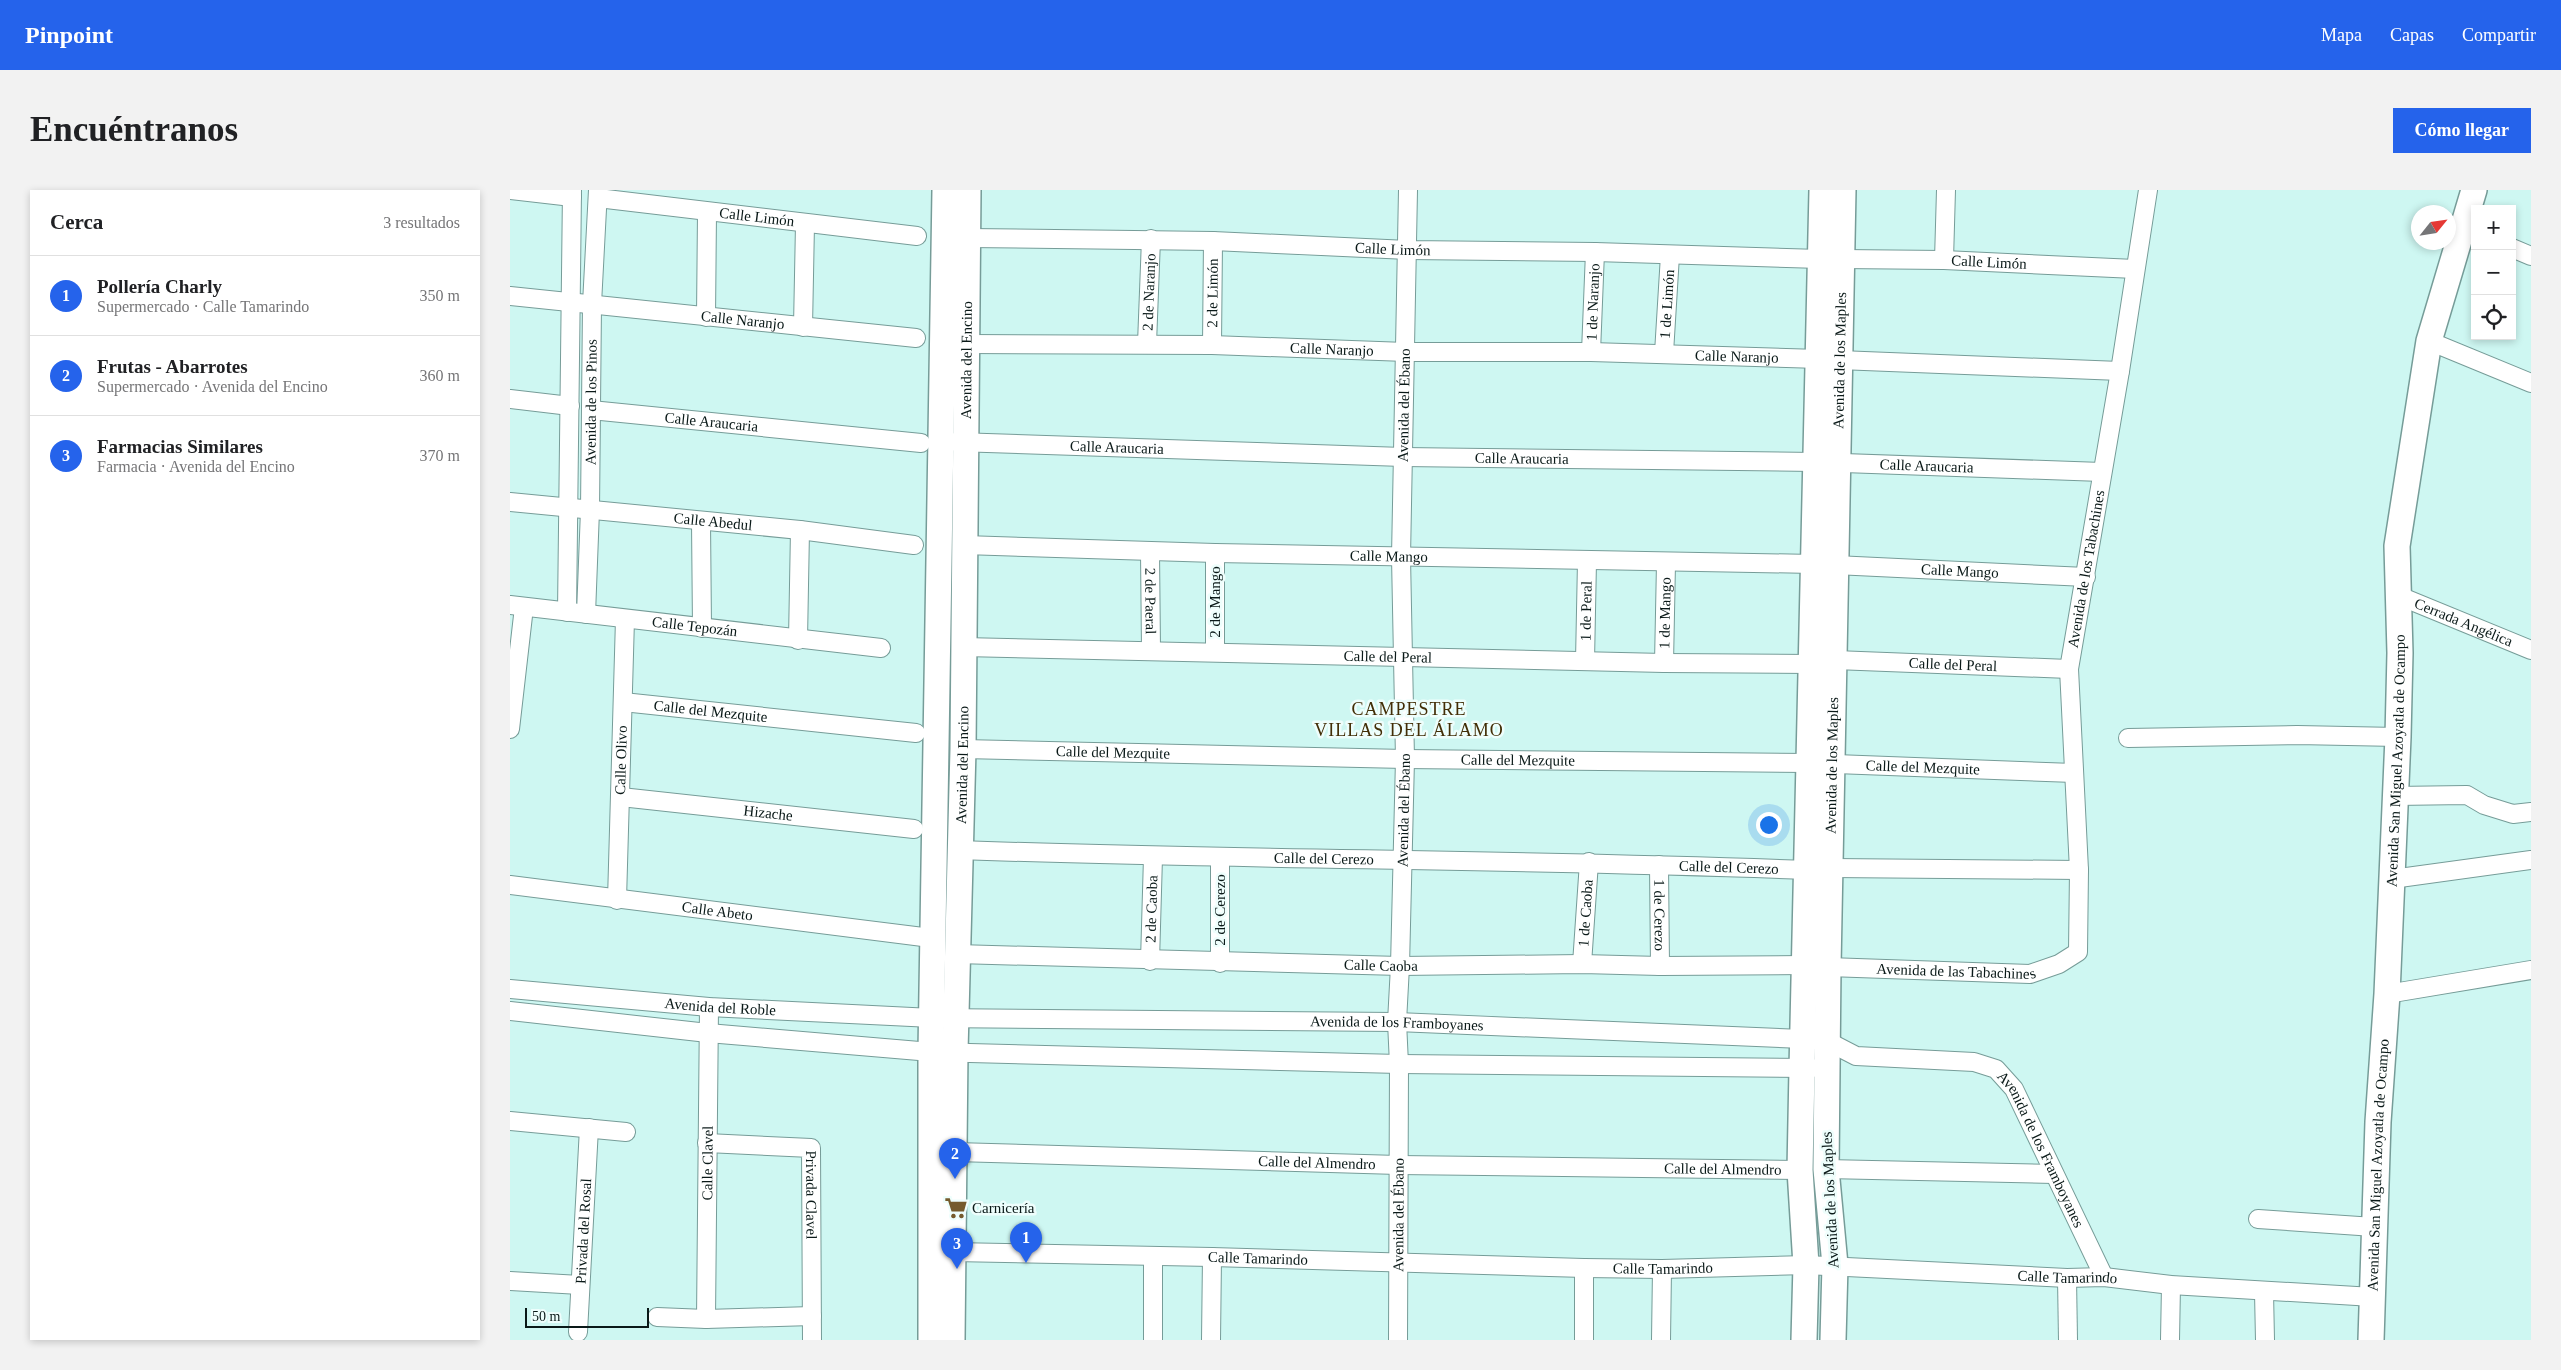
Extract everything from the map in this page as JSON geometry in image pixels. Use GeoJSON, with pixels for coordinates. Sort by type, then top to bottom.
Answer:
{"type":"FeatureCollection","features":[{"type":"Feature","properties":{"kind":"street"},"geometry":{"type":"LineString","coordinates":[[510,190],[572,194]]}},
{"type":"Feature","properties":{"kind":"street","name":"Avenida del Encino"},"geometry":{"type":"LineString","coordinates":[[931,1340],[944,1018],[943,442],[945,190]]}},
{"type":"Feature","properties":{"kind":"street","name":"Avenida del Encino"},"geometry":{"type":"LineString","coordinates":[[944,1018],[957,954],[963,749],[964,545],[943,442],[966,344],[968,190]]}},
{"type":"Feature","properties":{"kind":"street","name":"Avenida del Ébano"},"geometry":{"type":"LineString","coordinates":[[1398,1340],[1399,1064],[1397,1022],[1405,759],[1401,557],[1408,190]]}},
{"type":"Feature","properties":{"kind":"street","name":"Avenida de los Maples"},"geometry":{"type":"LineString","coordinates":[[1804,1340],[1806,1265],[1800,1170],[1802,1069],[1815,1040],[1829,360],[1830,259],[1822,190]]}},
{"type":"Feature","properties":{"kind":"street","name":"Avenida de los Maples"},"geometry":{"type":"LineString","coordinates":[[1830,259],[1843,190]]}},
{"type":"Feature","properties":{"kind":"street"},"geometry":{"type":"LineString","coordinates":[[1944,260],[1946,190]]}},
{"type":"Feature","properties":{"kind":"street","name":"Avenida de los Tabachines"},"geometry":{"type":"LineString","coordinates":[[2078,952],[2079,870],[2069,669],[2120,371],[2148,190]]}},
{"type":"Feature","properties":{"kind":"street","name":"Avenida San Miguel Azoyatla de Ocampo"},"geometry":{"type":"LineString","coordinates":[[2371,1340],[2374,1227],[2387,994],[2398,737],[2400,653],[2397,546],[2429,341],[2469,231],[2474,190]]}},
{"type":"Feature","properties":{"kind":"street","name":"Avenida de los Pinos"},"geometry":{"type":"LineString","coordinates":[[566,612],[569,509],[572,194]]}},
{"type":"Feature","properties":{"kind":"street","name":"Calle Limón"},"geometry":{"type":"LineString","coordinates":[[598,194],[707,213],[917,236]]}},
{"type":"Feature","properties":{"kind":"street","name":"Avenida de los Pinos"},"geometry":{"type":"LineString","coordinates":[[586,614],[590,510],[592,304],[598,194]]}},
{"type":"Feature","properties":{"kind":"street"},"geometry":{"type":"LineString","coordinates":[[706,317],[707,213]]}},
{"type":"Feature","properties":{"kind":"street"},"geometry":{"type":"LineString","coordinates":[[802,326],[805,224]]}},
{"type":"Feature","properties":{"kind":"street","name":"Calle Limón"},"geometry":{"type":"LineString","coordinates":[[967,238],[1151,239],[1408,250],[1944,260],[2135,269]]}},
{"type":"Feature","properties":{"kind":"street","name":"2 de Naranjo"},"geometry":{"type":"LineString","coordinates":[[1148,344],[1151,239]]}},
{"type":"Feature","properties":{"kind":"street","name":"2 de Limón"},"geometry":{"type":"LineString","coordinates":[[1212,345],[1213,241]]}},
{"type":"Feature","properties":{"kind":"street"},"geometry":{"type":"LineString","coordinates":[[2516,250],[2531,256]]}},
{"type":"Feature","properties":{"kind":"street","name":"1 de Naranjo"},"geometry":{"type":"LineString","coordinates":[[1591,352],[1595,252]]}},
{"type":"Feature","properties":{"kind":"street","name":"1 de Limón"},"geometry":{"type":"LineString","coordinates":[[1664,353],[1670,255]]}},
{"type":"Feature","properties":{"kind":"street","name":"Calle Naranjo"},"geometry":{"type":"LineString","coordinates":[[510,296],[916,338]]}},
{"type":"Feature","properties":{"kind":"street"},"geometry":{"type":"LineString","coordinates":[[2429,341],[2531,383]]}},
{"type":"Feature","properties":{"kind":"street","name":"Calle Naranjo"},"geometry":{"type":"LineString","coordinates":[[966,344],[1148,344],[1406,352],[1664,353],[2120,371]]}},
{"type":"Feature","properties":{"kind":"street"},"geometry":{"type":"LineString","coordinates":[[510,399],[570,406]]}},
{"type":"Feature","properties":{"kind":"street","name":"Calle Araucaria"},"geometry":{"type":"LineString","coordinates":[[591,410],[943,442],[1403,457],[1827,462],[2102,472]]}},
{"type":"Feature","properties":{"kind":"street","name":"Calle Abedul"},"geometry":{"type":"LineString","coordinates":[[510,502],[701,522],[800,530],[914,545]]}},
{"type":"Feature","properties":{"kind":"street"},"geometry":{"type":"LineString","coordinates":[[701,522],[702,628]]}},
{"type":"Feature","properties":{"kind":"street"},"geometry":{"type":"LineString","coordinates":[[798,640],[800,530]]}},
{"type":"Feature","properties":{"kind":"street","name":"Calle Mango"},"geometry":{"type":"LineString","coordinates":[[964,545],[1150,552],[1824,565],[2086,577]]}},
{"type":"Feature","properties":{"kind":"street","name":"2 de Paeral"},"geometry":{"type":"LineString","coordinates":[[1150,552],[1151,650]]}},
{"type":"Feature","properties":{"kind":"street","name":"2 de Mango"},"geometry":{"type":"LineString","coordinates":[[1215,553],[1215,652]]}},
{"type":"Feature","properties":{"kind":"street","name":"1 de Peral"},"geometry":{"type":"LineString","coordinates":[[1585,661],[1587,561]]}},
{"type":"Feature","properties":{"kind":"street","name":"1 de Mango"},"geometry":{"type":"LineString","coordinates":[[1664,663],[1666,562]]}},
{"type":"Feature","properties":{"kind":"street","name":"Cerrada Angélica"},"geometry":{"type":"LineString","coordinates":[[2397,595],[2531,650]]}},
{"type":"Feature","properties":{"kind":"street"},"geometry":{"type":"LineString","coordinates":[[510,730],[517,606]]}},
{"type":"Feature","properties":{"kind":"street","name":"Calle Tepozán"},"geometry":{"type":"LineString","coordinates":[[517,606],[798,640],[881,648]]}},
{"type":"Feature","properties":{"kind":"street","name":"Calle Olivo"},"geometry":{"type":"LineString","coordinates":[[618,900],[625,619]]}},
{"type":"Feature","properties":{"kind":"street","name":"Calle del Peral"},"geometry":{"type":"LineString","coordinates":[[964,647],[1151,650],[1402,658],[1664,663],[1823,662],[2069,669]]}},
{"type":"Feature","properties":{"kind":"street","name":"Calle del Mezquite"},"geometry":{"type":"LineString","coordinates":[[623,702],[916,733]]}},
{"type":"Feature","properties":{"kind":"street"},"geometry":{"type":"LineString","coordinates":[[2128,738],[2297,735],[2398,737]]}},
{"type":"Feature","properties":{"kind":"street","name":"Calle del Mezquite"},"geometry":{"type":"LineString","coordinates":[[963,749],[1405,759],[1820,764],[2074,773]]}},
{"type":"Feature","properties":{"kind":"street"},"geometry":{"type":"LineString","coordinates":[[2394,796],[2467,795],[2484,805],[2513,814],[2531,812]]}},
{"type":"Feature","properties":{"kind":"street","name":"Hizache"},"geometry":{"type":"LineString","coordinates":[[621,797],[914,829]]}},
{"type":"Feature","properties":{"kind":"street","name":"Calle del Cerezo"},"geometry":{"type":"LineString","coordinates":[[959,850],[1153,857],[1589,862],[1819,869],[2079,870]]}},
{"type":"Feature","properties":{"kind":"street","name":"2 de Caoba"},"geometry":{"type":"LineString","coordinates":[[1150,961],[1153,857]]}},
{"type":"Feature","properties":{"kind":"street","name":"2 de Cerezo"},"geometry":{"type":"LineString","coordinates":[[1220,858],[1220,963]]}},
{"type":"Feature","properties":{"kind":"street"},"geometry":{"type":"LineString","coordinates":[[2392,879],[2531,860]]}},
{"type":"Feature","properties":{"kind":"street","name":"1 de Caoba"},"geometry":{"type":"LineString","coordinates":[[1582,964],[1589,862]]}},
{"type":"Feature","properties":{"kind":"street","name":"1 de Cerezo"},"geometry":{"type":"LineString","coordinates":[[1659,865],[1660,966]]}},
{"type":"Feature","properties":{"kind":"street","name":"Calle Abeto"},"geometry":{"type":"LineString","coordinates":[[510,885],[923,937]]}},
{"type":"Feature","properties":{"kind":"street","name":"Avenida de las Tabachines"},"geometry":{"type":"LineString","coordinates":[[1816,966],[2030,974],[2059,964],[2078,952]]}},
{"type":"Feature","properties":{"kind":"street","name":"Calle Caoba"},"geometry":{"type":"LineString","coordinates":[[957,954],[1220,963],[1400,966],[1582,964],[1816,966]]}},
{"type":"Feature","properties":{"kind":"street"},"geometry":{"type":"LineString","coordinates":[[2387,994],[2531,970]]}},
{"type":"Feature","properties":{"kind":"street","name":"Avenida del Roble"},"geometry":{"type":"LineString","coordinates":[[510,989],[709,1007],[944,1018]]}},
{"type":"Feature","properties":{"kind":"street","name":"Calle Clavel"},"geometry":{"type":"LineString","coordinates":[[706,1319],[709,1007]]}},
{"type":"Feature","properties":{"kind":"street","name":"Avenida del Roble"},"geometry":{"type":"LineString","coordinates":[[510,1011],[708,1033],[943,1051]]}},
{"type":"Feature","properties":{"kind":"street","name":"Avenida de los Framboyanes"},"geometry":{"type":"LineString","coordinates":[[944,1018],[1397,1022],[1815,1040],[1856,1056],[1974,1062],[1996,1070],[2014,1089],[2104,1277]]}},
{"type":"Feature","properties":{"kind":"street","name":"Avenida de los Maples"},"geometry":{"type":"LineString","coordinates":[[1815,1040],[1827,1067],[1826,1169],[1834,1266],[1832,1340]]}},
{"type":"Feature","properties":{"kind":"street","name":"Avenida del Encino"},"geometry":{"type":"LineString","coordinates":[[943,1051],[955,1152],[952,1340]]}},
{"type":"Feature","properties":{"kind":"street","name":"Avenida de los Framboyanes"},"geometry":{"type":"LineString","coordinates":[[943,1051],[1399,1064],[1802,1069],[1827,1067],[1856,1056]]}},
{"type":"Feature","properties":{"kind":"street"},"geometry":{"type":"LineString","coordinates":[[510,1120],[626,1132]]}},
{"type":"Feature","properties":{"kind":"street","name":"Privada del Rosal"},"geometry":{"type":"LineString","coordinates":[[578,1332],[589,1128]]}},
{"type":"Feature","properties":{"kind":"street","name":"Privada Clavel"},"geometry":{"type":"LineString","coordinates":[[707,1143],[811,1148],[812,1340]]}},
{"type":"Feature","properties":{"kind":"street","name":"Calle del Almendro"},"geometry":{"type":"LineString","coordinates":[[955,1152],[1398,1165],[1800,1170]]}},
{"type":"Feature","properties":{"kind":"street"},"geometry":{"type":"LineString","coordinates":[[1826,1169],[2054,1174]]}},
{"type":"Feature","properties":{"kind":"street"},"geometry":{"type":"LineString","coordinates":[[2258,1219],[2374,1227]]}},
{"type":"Feature","properties":{"kind":"street","name":"Calle Tamarindo"},"geometry":{"type":"LineString","coordinates":[[953,1252],[1212,1257],[1584,1268],[1662,1269],[1806,1265],[2067,1278],[2104,1277],[2171,1285],[2264,1292],[2372,1297]]}},
{"type":"Feature","properties":{"kind":"street"},"geometry":{"type":"LineString","coordinates":[[1153,1257],[1153,1340]]}},
{"type":"Feature","properties":{"kind":"street"},"geometry":{"type":"LineString","coordinates":[[1211,1340],[1212,1257]]}},
{"type":"Feature","properties":{"kind":"street"},"geometry":{"type":"LineString","coordinates":[[1584,1268],[1584,1340]]}},
{"type":"Feature","properties":{"kind":"street"},"geometry":{"type":"LineString","coordinates":[[1661,1340],[1662,1269]]}},
{"type":"Feature","properties":{"kind":"street"},"geometry":{"type":"LineString","coordinates":[[2067,1278],[2068,1340]]}},
{"type":"Feature","properties":{"kind":"street"},"geometry":{"type":"LineString","coordinates":[[510,1281],[580,1285]]}},
{"type":"Feature","properties":{"kind":"street"},"geometry":{"type":"LineString","coordinates":[[2170,1340],[2171,1285]]}},
{"type":"Feature","properties":{"kind":"street"},"geometry":{"type":"LineString","coordinates":[[2264,1292],[2266,1340]]}},
{"type":"Feature","properties":{"kind":"street"},"geometry":{"type":"LineString","coordinates":[[657,1317],[706,1319],[812,1316]]}},
{"type":"Feature","properties":{"kind":"place","name":"Frutas - Abarrotes"},"geometry":{"type":"Point","coordinates":[955,1179]}},
{"type":"Feature","properties":{"kind":"place","name":"Carnicería"},"geometry":{"type":"Point","coordinates":[956,1208]}},
{"type":"Feature","properties":{"kind":"place","name":"Pollería Charly"},"geometry":{"type":"Point","coordinates":[1026,1263]}},
{"type":"Feature","properties":{"kind":"place","name":"Farmacias Similares"},"geometry":{"type":"Point","coordinates":[957,1269]}},
{"type":"Feature","properties":{"kind":"district","name":"CAMPESTRE VILLAS DEL ÁLAMO"},"geometry":{"type":"Point","coordinates":[1409,719]}}]}
